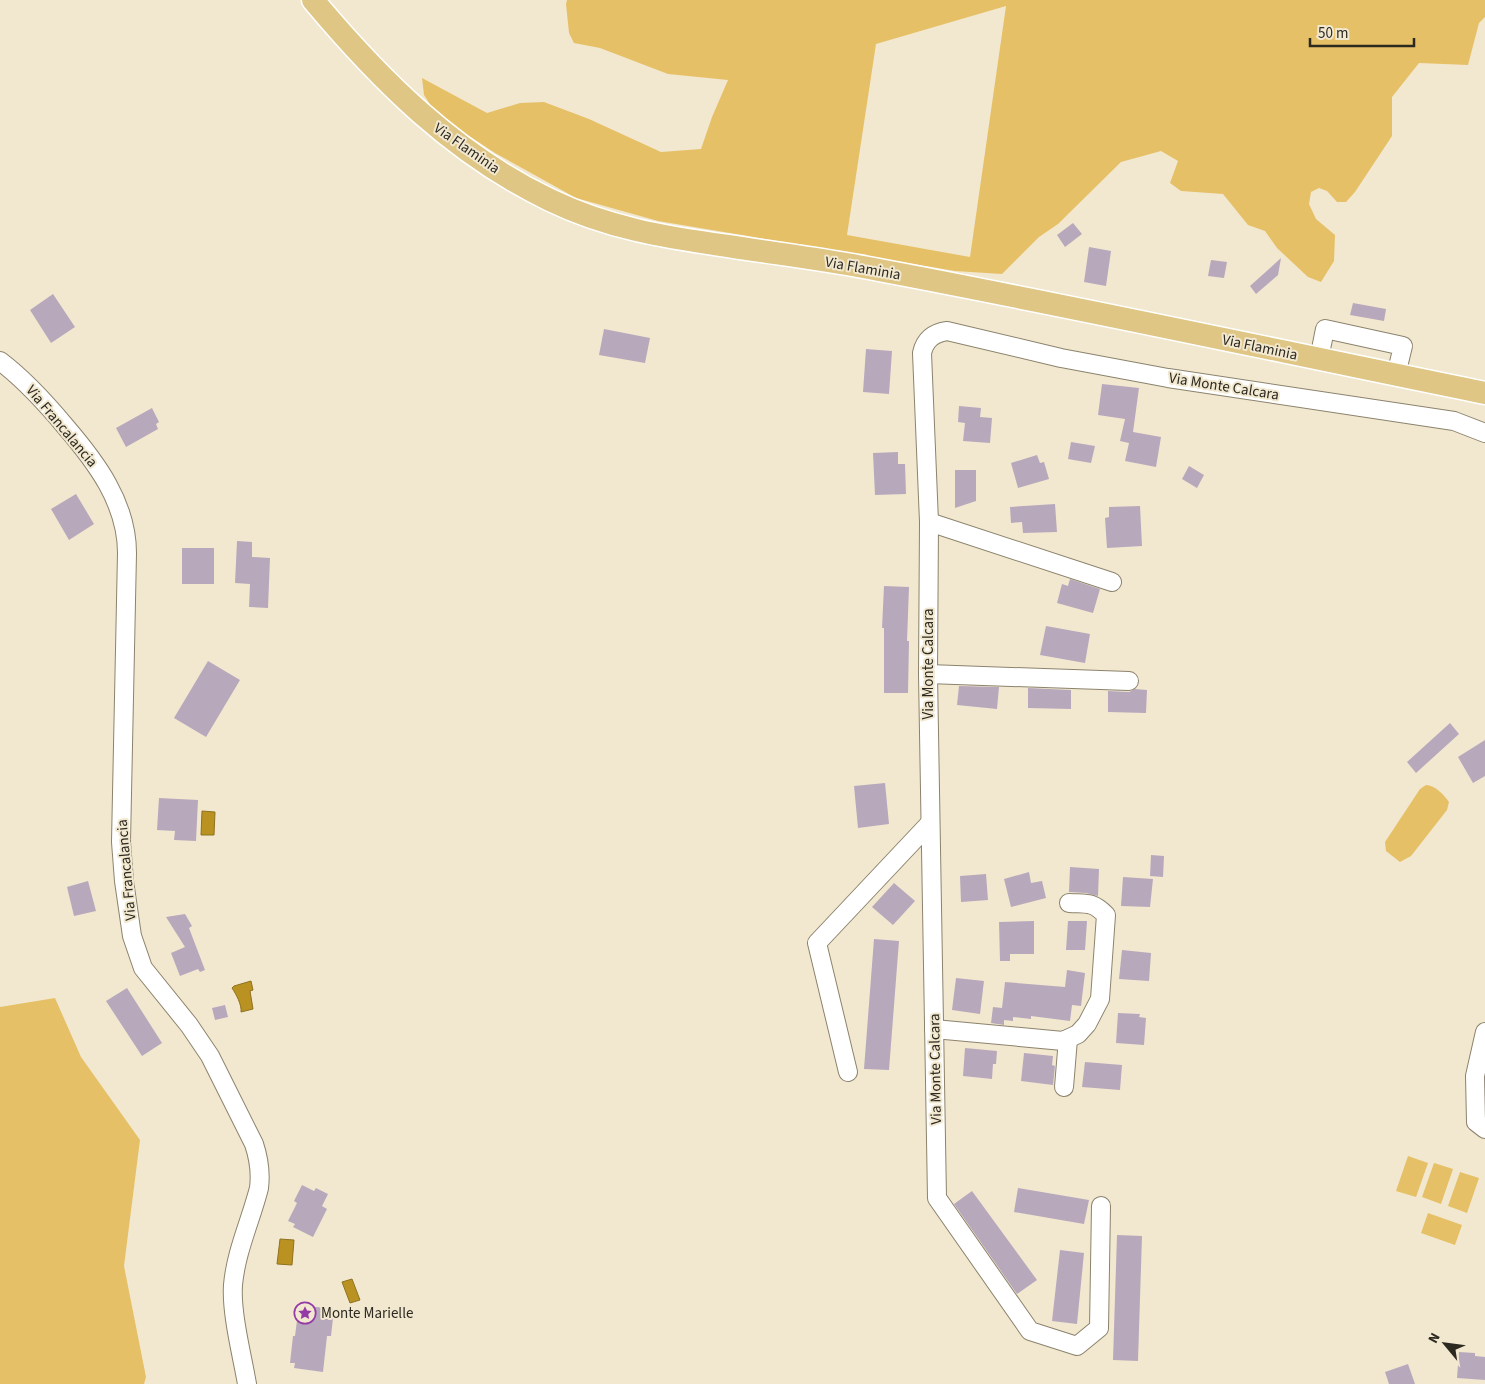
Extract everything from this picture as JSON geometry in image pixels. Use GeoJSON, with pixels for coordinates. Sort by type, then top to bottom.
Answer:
{"type":"FeatureCollection","features":[{"type":"Feature","properties":{"kind":"main road","name":"Via Flaminia"},"geometry":{"type":"LineString","coordinates":[[313,0],[355,50],[380,76],[456,142],[499,171],[548,199],[598,220],[664,236],[915,277],[1485,393]]}},
{"type":"Feature","properties":{"kind":"street"},"geometry":{"type":"LineString","coordinates":[[1319,359],[1325,329],[1403,346],[1396,375]]}},
{"type":"Feature","properties":{"kind":"street","name":"Via Monte Calcara"},"geometry":{"type":"LineString","coordinates":[[1101,1206],[1099,1328],[1076,1346],[1030,1331],[937,1198],[928,674],[929,522],[922,354],[927,340],[933,335],[947,332],[1061,358],[1168,378],[1454,421],[1485,433]]}},
{"type":"Feature","properties":{"kind":"street","name":"Via Francalancia"},"geometry":{"type":"LineString","coordinates":[[0,361],[37,394],[87,452],[109,486],[125,526],[127,553],[121,837],[129,918],[135,947],[143,968],[210,1056],[254,1144],[258,1158],[259,1188],[236,1265],[232,1291],[247,1384]]}},
{"type":"Feature","properties":{"kind":"street"},"geometry":{"type":"LineString","coordinates":[[929,522],[1112,582]]}},
{"type":"Feature","properties":{"kind":"street"},"geometry":{"type":"LineString","coordinates":[[928,674],[1129,682]]}},
{"type":"Feature","properties":{"kind":"street"},"geometry":{"type":"LineString","coordinates":[[848,1072],[817,943],[930,823]]}},
{"type":"Feature","properties":{"kind":"street"},"geometry":{"type":"LineString","coordinates":[[934,1028],[1064,1041],[1078,1034],[1087,1024],[1100,999],[1106,915],[1097,906],[1069,903]]}},
{"type":"Feature","properties":{"kind":"street"},"geometry":{"type":"LineString","coordinates":[[1485,1032],[1475,1076],[1476,1122],[1485,1129]]}},
{"type":"Feature","properties":{"kind":"street"},"geometry":{"type":"LineString","coordinates":[[1064,1087],[1068,1039]]}},
{"type":"Feature","properties":{"kind":"shaded area"},"geometry":{"type":"Polygon","coordinates":[[[567,0],[1485,0],[1485,17],[1479,23],[1468,65],[1419,63],[1392,97],[1392,136],[1355,192],[1346,202],[1337,202],[1327,191],[1319,188],[1311,192],[1309,204],[1316,219],[1335,235],[1334,261],[1321,282],[1308,277],[1277,248],[1265,231],[1248,225],[1223,194],[1181,191],[1170,183],[1178,161],[1161,151],[1121,162],[1058,224],[1039,237],[1002,274],[955,271],[658,221],[576,198],[495,153],[437,115],[424,95],[422,78],[487,113],[520,103],[544,102],[589,119],[661,152],[701,149],[728,80],[668,74],[600,48],[574,43],[569,33],[567,0]],[[1006,6],[876,44],[847,235],[970,257],[1006,6]]]}},
{"type":"Feature","properties":{"kind":"shaded area"},"geometry":{"type":"Polygon","coordinates":[[[1426,785],[1436,789],[1445,796],[1449,802],[1447,810],[1411,856],[1400,862],[1386,851],[1385,842],[1420,789],[1426,785]]]}},
{"type":"Feature","properties":{"kind":"shaded area"},"geometry":{"type":"Polygon","coordinates":[[[202,811],[215,812],[214,835],[201,835],[202,811]]]}},
{"type":"Feature","properties":{"kind":"shaded area"},"geometry":{"type":"Polygon","coordinates":[[[251,981],[253,990],[250,991],[253,1009],[241,1012],[240,1003],[232,988],[251,981]]]}},
{"type":"Feature","properties":{"kind":"shaded area"},"geometry":{"type":"Polygon","coordinates":[[[55,998],[81,1057],[140,1140],[124,1266],[146,1377],[144,1384],[0,1384],[0,1007],[55,998]]]}},
{"type":"Feature","properties":{"kind":"shaded area"},"geometry":{"type":"Polygon","coordinates":[[[1408,1156],[1428,1163],[1416,1197],[1396,1191],[1408,1156]]]}},
{"type":"Feature","properties":{"kind":"shaded area"},"geometry":{"type":"Polygon","coordinates":[[[1434,1163],[1453,1169],[1441,1204],[1422,1197],[1434,1163]]]}},
{"type":"Feature","properties":{"kind":"shaded area"},"geometry":{"type":"Polygon","coordinates":[[[1460,1172],[1479,1178],[1467,1213],[1448,1206],[1460,1172]]]}},
{"type":"Feature","properties":{"kind":"shaded area"},"geometry":{"type":"Polygon","coordinates":[[[1428,1213],[1462,1225],[1455,1245],[1421,1233],[1428,1213]]]}},
{"type":"Feature","properties":{"kind":"shaded area"},"geometry":{"type":"Polygon","coordinates":[[[280,1239],[294,1240],[292,1265],[277,1264],[280,1239]]]}},
{"type":"Feature","properties":{"kind":"shaded area"},"geometry":{"type":"Polygon","coordinates":[[[352,1279],[360,1300],[350,1303],[342,1282],[352,1279]]]}},
{"type":"Feature","properties":{"kind":"building"},"geometry":{"type":"Polygon","coordinates":[[[1073,223],[1082,234],[1065,247],[1057,235],[1073,223]]]}},
{"type":"Feature","properties":{"kind":"building"},"geometry":{"type":"Polygon","coordinates":[[[1089,247],[1111,251],[1106,286],[1084,282],[1089,247]]]}},
{"type":"Feature","properties":{"kind":"building"},"geometry":{"type":"Polygon","coordinates":[[[1281,258],[1278,275],[1256,294],[1250,286],[1281,258]]]}},
{"type":"Feature","properties":{"kind":"building"},"geometry":{"type":"Polygon","coordinates":[[[1211,260],[1227,262],[1224,278],[1208,276],[1211,260]]]}},
{"type":"Feature","properties":{"kind":"building"},"geometry":{"type":"Polygon","coordinates":[[[53,294],[75,327],[51,343],[30,310],[53,294]]]}},
{"type":"Feature","properties":{"kind":"building"},"geometry":{"type":"Polygon","coordinates":[[[1353,303],[1386,309],[1384,321],[1350,315],[1353,303]]]}},
{"type":"Feature","properties":{"kind":"building"},"geometry":{"type":"Polygon","coordinates":[[[604,329],[650,338],[645,363],[599,355],[604,329]]]}},
{"type":"Feature","properties":{"kind":"building"},"geometry":{"type":"Polygon","coordinates":[[[866,349],[892,351],[889,394],[863,392],[866,349]]]}},
{"type":"Feature","properties":{"kind":"building"},"geometry":{"type":"Polygon","coordinates":[[[1102,384],[1139,388],[1133,432],[1161,437],[1156,467],[1125,461],[1129,443],[1120,441],[1125,419],[1098,415],[1102,384]]]}},
{"type":"Feature","properties":{"kind":"building"},"geometry":{"type":"Polygon","coordinates":[[[959,406],[981,408],[980,417],[992,418],[990,443],[963,441],[965,423],[958,422],[959,406]]]}},
{"type":"Feature","properties":{"kind":"building"},"geometry":{"type":"Polygon","coordinates":[[[152,408],[159,422],[156,424],[158,429],[126,447],[116,428],[152,408]]]}},
{"type":"Feature","properties":{"kind":"building"},"geometry":{"type":"Polygon","coordinates":[[[1071,442],[1095,446],[1091,463],[1068,459],[1071,442]]]}},
{"type":"Feature","properties":{"kind":"building"},"geometry":{"type":"Polygon","coordinates":[[[898,452],[898,464],[905,464],[906,494],[875,495],[873,453],[898,452]]]}},
{"type":"Feature","properties":{"kind":"building"},"geometry":{"type":"Polygon","coordinates":[[[1037,455],[1040,463],[1044,462],[1049,479],[1018,488],[1011,463],[1037,455]]]}},
{"type":"Feature","properties":{"kind":"building"},"geometry":{"type":"Polygon","coordinates":[[[1189,466],[1204,475],[1197,488],[1182,479],[1189,466]]]}},
{"type":"Feature","properties":{"kind":"building"},"geometry":{"type":"Polygon","coordinates":[[[955,470],[976,470],[976,501],[955,508],[955,470]]]}},
{"type":"Feature","properties":{"kind":"building"},"geometry":{"type":"Polygon","coordinates":[[[76,494],[94,524],[69,540],[51,509],[76,494]]]}},
{"type":"Feature","properties":{"kind":"building"},"geometry":{"type":"Polygon","coordinates":[[[1055,504],[1057,532],[1023,533],[1022,522],[1011,523],[1010,507],[1055,504]]]}},
{"type":"Feature","properties":{"kind":"building"},"geometry":{"type":"Polygon","coordinates":[[[1140,506],[1142,546],[1107,548],[1105,518],[1109,517],[1109,507],[1140,506]]]}},
{"type":"Feature","properties":{"kind":"building"},"geometry":{"type":"Polygon","coordinates":[[[237,541],[252,542],[252,557],[270,558],[268,608],[249,607],[250,584],[235,583],[237,541]]]}},
{"type":"Feature","properties":{"kind":"building"},"geometry":{"type":"Polygon","coordinates":[[[182,548],[214,548],[214,584],[182,584],[182,548]]]}},
{"type":"Feature","properties":{"kind":"building"},"geometry":{"type":"Polygon","coordinates":[[[1070,579],[1100,589],[1093,613],[1057,603],[1062,584],[1068,586],[1070,579]]]}},
{"type":"Feature","properties":{"kind":"building"},"geometry":{"type":"Polygon","coordinates":[[[884,586],[909,587],[908,693],[884,693],[884,628],[882,628],[884,586]]]}},
{"type":"Feature","properties":{"kind":"building"},"geometry":{"type":"Polygon","coordinates":[[[1046,626],[1090,634],[1085,663],[1040,655],[1046,626]]]}},
{"type":"Feature","properties":{"kind":"building"},"geometry":{"type":"Polygon","coordinates":[[[208,661],[240,680],[206,737],[174,718],[208,661]]]}},
{"type":"Feature","properties":{"kind":"building"},"geometry":{"type":"Polygon","coordinates":[[[959,686],[999,687],[997,709],[957,705],[959,686]]]}},
{"type":"Feature","properties":{"kind":"building"},"geometry":{"type":"Polygon","coordinates":[[[1028,688],[1071,690],[1071,709],[1028,708],[1028,688]]]}},
{"type":"Feature","properties":{"kind":"building"},"geometry":{"type":"Polygon","coordinates":[[[1135,689],[1147,690],[1146,713],[1108,712],[1108,691],[1129,692],[1135,689]]]}},
{"type":"Feature","properties":{"kind":"building"},"geometry":{"type":"Polygon","coordinates":[[[1450,723],[1459,734],[1416,773],[1407,762],[1450,723]]]}},
{"type":"Feature","properties":{"kind":"building"},"geometry":{"type":"Polygon","coordinates":[[[1485,740],[1485,776],[1473,783],[1458,757],[1485,740]]]}},
{"type":"Feature","properties":{"kind":"building"},"geometry":{"type":"Polygon","coordinates":[[[885,783],[889,824],[858,828],[854,786],[885,783]]]}},
{"type":"Feature","properties":{"kind":"building"},"geometry":{"type":"Polygon","coordinates":[[[159,798],[198,800],[196,841],[174,840],[175,831],[157,830],[159,798]]]}},
{"type":"Feature","properties":{"kind":"building"},"geometry":{"type":"Polygon","coordinates":[[[1151,855],[1164,856],[1163,877],[1150,876],[1151,855]]]}},
{"type":"Feature","properties":{"kind":"building"},"geometry":{"type":"Polygon","coordinates":[[[1070,867],[1099,869],[1098,896],[1069,892],[1070,867]]]}},
{"type":"Feature","properties":{"kind":"building"},"geometry":{"type":"Polygon","coordinates":[[[1029,872],[1031,883],[1042,881],[1046,898],[1011,907],[1004,879],[1029,872]]]}},
{"type":"Feature","properties":{"kind":"building"},"geometry":{"type":"Polygon","coordinates":[[[986,874],[988,900],[961,902],[960,876],[986,874]]]}},
{"type":"Feature","properties":{"kind":"building"},"geometry":{"type":"Polygon","coordinates":[[[1123,877],[1153,879],[1150,907],[1121,906],[1123,877]]]}},
{"type":"Feature","properties":{"kind":"building"},"geometry":{"type":"Polygon","coordinates":[[[88,881],[96,911],[74,916],[67,887],[88,881]]]}},
{"type":"Feature","properties":{"kind":"building"},"geometry":{"type":"Polygon","coordinates":[[[894,883],[915,901],[893,925],[872,907],[894,883]]]}},
{"type":"Feature","properties":{"kind":"building"},"geometry":{"type":"Polygon","coordinates":[[[185,914],[192,926],[189,928],[205,970],[200,972],[198,969],[180,976],[171,953],[185,947],[166,917],[185,914]]]}},
{"type":"Feature","properties":{"kind":"building"},"geometry":{"type":"Polygon","coordinates":[[[1034,921],[1034,954],[1010,954],[1010,961],[1000,961],[999,922],[1034,921]]]}},
{"type":"Feature","properties":{"kind":"building"},"geometry":{"type":"Polygon","coordinates":[[[1068,921],[1087,921],[1085,950],[1066,950],[1068,921]]]}},
{"type":"Feature","properties":{"kind":"building"},"geometry":{"type":"Polygon","coordinates":[[[874,939],[899,941],[889,1070],[864,1069],[874,939]]]}},
{"type":"Feature","properties":{"kind":"building"},"geometry":{"type":"Polygon","coordinates":[[[1122,950],[1151,953],[1149,981],[1119,979],[1122,950]]]}},
{"type":"Feature","properties":{"kind":"building"},"geometry":{"type":"Polygon","coordinates":[[[1067,970],[1085,973],[1081,1006],[1072,1005],[1070,1021],[1031,1016],[1031,1019],[1013,1017],[1013,1021],[1004,1020],[1004,1025],[991,1023],[993,1007],[1002,1008],[1005,982],[1065,987],[1067,970]]]}},
{"type":"Feature","properties":{"kind":"building"},"geometry":{"type":"Polygon","coordinates":[[[956,978],[984,981],[980,1014],[952,1010],[956,978]]]}},
{"type":"Feature","properties":{"kind":"building"},"geometry":{"type":"Polygon","coordinates":[[[127,988],[162,1043],[142,1056],[106,1001],[127,988]]]}},
{"type":"Feature","properties":{"kind":"building"},"geometry":{"type":"Polygon","coordinates":[[[225,1005],[228,1017],[215,1020],[212,1008],[225,1005]]]}},
{"type":"Feature","properties":{"kind":"building"},"geometry":{"type":"Polygon","coordinates":[[[1118,1013],[1140,1014],[1139,1017],[1146,1018],[1144,1045],[1116,1043],[1118,1013]]]}},
{"type":"Feature","properties":{"kind":"building"},"geometry":{"type":"Polygon","coordinates":[[[965,1048],[997,1051],[996,1064],[993,1064],[992,1079],[963,1076],[965,1048]]]}},
{"type":"Feature","properties":{"kind":"building"},"geometry":{"type":"Polygon","coordinates":[[[1024,1053],[1053,1056],[1052,1065],[1055,1066],[1053,1085],[1021,1081],[1024,1053]]]}},
{"type":"Feature","properties":{"kind":"building"},"geometry":{"type":"Polygon","coordinates":[[[1085,1062],[1122,1065],[1120,1090],[1082,1087],[1085,1062]]]}},
{"type":"Feature","properties":{"kind":"building"},"geometry":{"type":"Polygon","coordinates":[[[302,1185],[314,1191],[316,1188],[328,1194],[322,1206],[327,1209],[313,1237],[293,1227],[295,1224],[288,1221],[297,1203],[294,1201],[302,1185]]]}},
{"type":"Feature","properties":{"kind":"building"},"geometry":{"type":"Polygon","coordinates":[[[1018,1188],[1089,1200],[1084,1224],[1014,1212],[1018,1188]]]}},
{"type":"Feature","properties":{"kind":"building"},"geometry":{"type":"Polygon","coordinates":[[[972,1191],[1037,1280],[1017,1294],[954,1204],[972,1191]]]}},
{"type":"Feature","properties":{"kind":"building"},"geometry":{"type":"Polygon","coordinates":[[[1117,1235],[1142,1236],[1138,1361],[1113,1360],[1117,1235]]]}},
{"type":"Feature","properties":{"kind":"building"},"geometry":{"type":"Polygon","coordinates":[[[1060,1250],[1084,1253],[1077,1324],[1052,1321],[1060,1250]]]}},
{"type":"Feature","properties":{"kind":"building"},"geometry":{"type":"Polygon","coordinates":[[[299,1305],[334,1309],[331,1336],[327,1336],[323,1372],[294,1368],[295,1363],[290,1363],[299,1305]]]}},
{"type":"Feature","properties":{"kind":"building"},"geometry":{"type":"Polygon","coordinates":[[[1459,1352],[1475,1353],[1475,1356],[1485,1357],[1485,1380],[1457,1378],[1459,1352]]]}},
{"type":"Feature","properties":{"kind":"building"},"geometry":{"type":"Polygon","coordinates":[[[1408,1364],[1415,1384],[1389,1384],[1385,1372],[1408,1364]]]}},
{"type":"Feature","properties":{"kind":"place","name":"Monte Marielle"},"geometry":{"type":"Point","coordinates":[305,1313]}}]}
